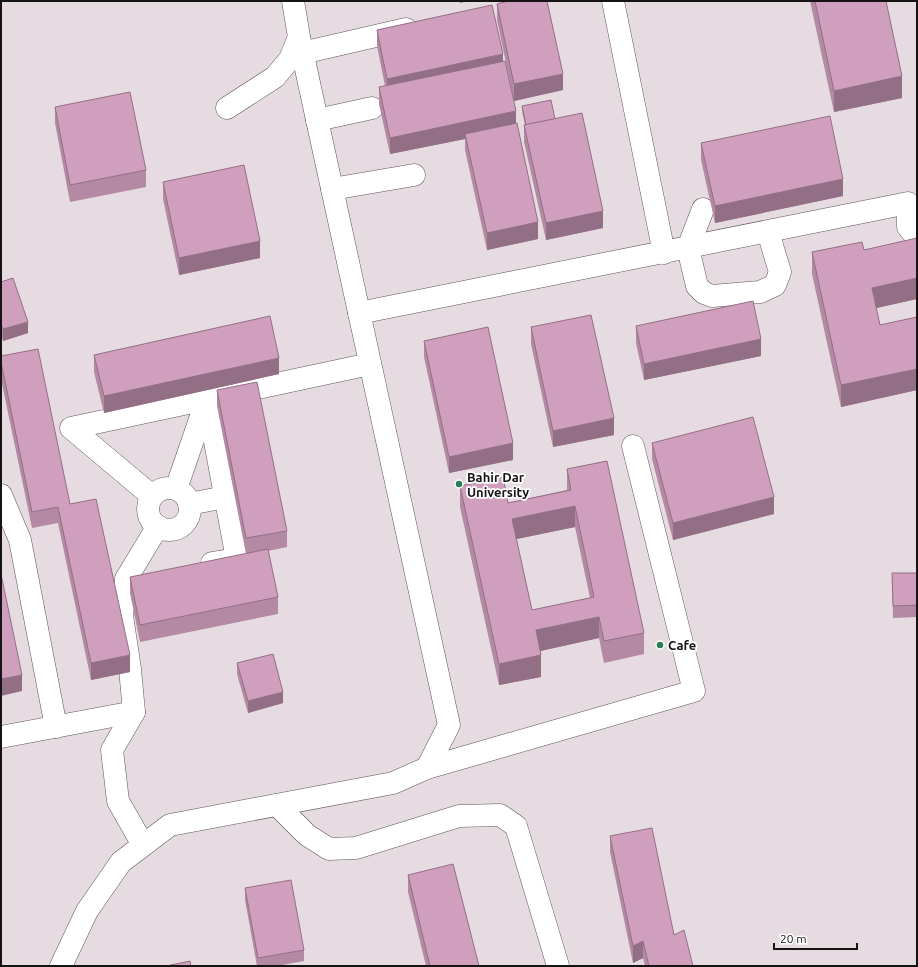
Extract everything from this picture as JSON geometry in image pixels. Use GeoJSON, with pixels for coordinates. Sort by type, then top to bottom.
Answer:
{"type":"FeatureCollection","features":[{"type":"Feature","properties":{"kind":"lane"},"geometry":{"type":"LineString","coordinates":[[293,1],[317,120],[449,725],[427,768]]}},
{"type":"Feature","properties":{"kind":"lane"},"geometry":{"type":"LineString","coordinates":[[613,1],[664,253]]}},
{"type":"Feature","properties":{"kind":"lane"},"geometry":{"type":"LineString","coordinates":[[227,108],[275,77],[301,45],[426,25]]}},
{"type":"Feature","properties":{"kind":"lane"},"geometry":{"type":"LineString","coordinates":[[317,120],[372,108]]}},
{"type":"Feature","properties":{"kind":"lane"},"geometry":{"type":"LineString","coordinates":[[332,189],[414,175]]}},
{"type":"Feature","properties":{"kind":"lane"},"geometry":{"type":"LineString","coordinates":[[359,313],[908,203],[908,227],[914,234],[917,234]]}},
{"type":"Feature","properties":{"kind":"lane"},"geometry":{"type":"LineString","coordinates":[[703,209],[688,248],[697,286],[712,296],[760,292],[775,285],[780,272],[768,232]]}},
{"type":"Feature","properties":{"kind":"lane"},"geometry":{"type":"LineString","coordinates":[[152,496],[72,428],[370,364]]}},
{"type":"Feature","properties":{"kind":"lane"},"geometry":{"type":"LineString","coordinates":[[207,399],[183,497],[188,518],[178,527],[171,529],[158,526],[149,515],[148,508],[152,496],[163,489],[183,497],[225,497]]}},
{"type":"Feature","properties":{"kind":"lane"},"geometry":{"type":"LineString","coordinates":[[193,567],[237,559],[207,399]]}},
{"type":"Feature","properties":{"kind":"lane"},"geometry":{"type":"LineString","coordinates":[[61,966],[86,911],[121,862],[170,825],[393,783],[427,768],[694,692],[633,446]]}},
{"type":"Feature","properties":{"kind":"lane"},"geometry":{"type":"LineString","coordinates":[[1,495],[20,540],[56,727]]}},
{"type":"Feature","properties":{"kind":"lane"},"geometry":{"type":"LineString","coordinates":[[143,845],[118,801],[112,750],[134,712],[130,669],[122,616],[126,579],[158,526]]}},
{"type":"Feature","properties":{"kind":"lane"},"geometry":{"type":"LineString","coordinates":[[126,579],[156,573]]}},
{"type":"Feature","properties":{"kind":"lane"},"geometry":{"type":"LineString","coordinates":[[1,737],[134,712]]}},
{"type":"Feature","properties":{"kind":"lane"},"geometry":{"type":"LineString","coordinates":[[277,805],[307,835],[328,849],[356,848],[459,816],[500,815],[516,826],[558,966]]}},
{"type":"Feature","properties":{"kind":"building"},"geometry":{"type":"Polygon","coordinates":[[[508,1],[547,1],[563,74],[514,84],[497,4],[508,1]]]}},
{"type":"Feature","properties":{"kind":"building"},"geometry":{"type":"Polygon","coordinates":[[[815,1],[886,1],[902,76],[834,91],[815,1]]]}},
{"type":"Feature","properties":{"kind":"building"},"geometry":{"type":"Polygon","coordinates":[[[492,5],[503,54],[387,79],[377,30],[492,5]]]}},
{"type":"Feature","properties":{"kind":"building"},"geometry":{"type":"Polygon","coordinates":[[[505,61],[516,111],[390,138],[379,87],[505,61]]]}},
{"type":"Feature","properties":{"kind":"building"},"geometry":{"type":"Polygon","coordinates":[[[130,92],[146,170],[70,185],[55,107],[130,92]]]}},
{"type":"Feature","properties":{"kind":"building"},"geometry":{"type":"Polygon","coordinates":[[[551,100],[555,119],[526,125],[522,106],[551,100]]]}},
{"type":"Feature","properties":{"kind":"building"},"geometry":{"type":"Polygon","coordinates":[[[582,113],[603,211],[546,223],[524,125],[582,113]]]}},
{"type":"Feature","properties":{"kind":"building"},"geometry":{"type":"Polygon","coordinates":[[[830,116],[843,179],[715,206],[701,143],[830,116]]]}},
{"type":"Feature","properties":{"kind":"building"},"geometry":{"type":"Polygon","coordinates":[[[517,123],[538,222],[487,233],[465,134],[517,123]]]}},
{"type":"Feature","properties":{"kind":"building"},"geometry":{"type":"Polygon","coordinates":[[[244,165],[260,241],[179,258],[163,182],[244,165]]]}},
{"type":"Feature","properties":{"kind":"building"},"geometry":{"type":"Polygon","coordinates":[[[917,238],[917,278],[872,288],[880,325],[917,317],[917,369],[841,385],[812,252],[862,242],[864,250],[917,238]]]}},
{"type":"Feature","properties":{"kind":"building"},"geometry":{"type":"Polygon","coordinates":[[[13,278],[28,322],[3,329],[1,324],[1,282],[13,278]]]}},
{"type":"Feature","properties":{"kind":"building"},"geometry":{"type":"Polygon","coordinates":[[[753,301],[761,339],[644,364],[636,326],[753,301]]]}},
{"type":"Feature","properties":{"kind":"building"},"geometry":{"type":"Polygon","coordinates":[[[591,315],[614,418],[553,431],[531,327],[591,315]]]}},
{"type":"Feature","properties":{"kind":"building"},"geometry":{"type":"Polygon","coordinates":[[[270,316],[279,358],[104,396],[94,355],[270,316]]]}},
{"type":"Feature","properties":{"kind":"building"},"geometry":{"type":"Polygon","coordinates":[[[488,327],[513,443],[449,457],[424,341],[488,327]]]}},
{"type":"Feature","properties":{"kind":"building"},"geometry":{"type":"Polygon","coordinates":[[[38,349],[70,504],[96,499],[130,655],[91,663],[58,507],[32,512],[1,356],[38,349]]]}},
{"type":"Feature","properties":{"kind":"building"},"geometry":{"type":"Polygon","coordinates":[[[257,382],[287,531],[246,538],[217,390],[257,382]]]}},
{"type":"Feature","properties":{"kind":"building"},"geometry":{"type":"Polygon","coordinates":[[[753,417],[774,497],[673,523],[652,443],[753,417]]]}},
{"type":"Feature","properties":{"kind":"building"},"geometry":{"type":"Polygon","coordinates":[[[607,461],[644,633],[604,641],[599,617],[536,630],[541,655],[499,664],[460,486],[503,477],[508,503],[571,490],[567,469],[607,461]],[[575,506],[512,519],[532,610],[594,597],[575,506]]]}},
{"type":"Feature","properties":{"kind":"building"},"geometry":{"type":"Polygon","coordinates":[[[268,549],[278,597],[140,625],[130,577],[268,549]]]}},
{"type":"Feature","properties":{"kind":"building"},"geometry":{"type":"Polygon","coordinates":[[[892,573],[917,573],[917,605],[893,606],[892,573]]]}},
{"type":"Feature","properties":{"kind":"building"},"geometry":{"type":"Polygon","coordinates":[[[1,574],[22,675],[1,679],[1,574]]]}},
{"type":"Feature","properties":{"kind":"building"},"geometry":{"type":"Polygon","coordinates":[[[273,654],[283,692],[248,701],[237,663],[273,654]]]}},
{"type":"Feature","properties":{"kind":"building"},"geometry":{"type":"Polygon","coordinates":[[[652,828],[674,935],[684,930],[693,966],[649,966],[643,941],[633,946],[610,836],[652,828]]]}},
{"type":"Feature","properties":{"kind":"building"},"geometry":{"type":"Polygon","coordinates":[[[453,864],[479,966],[430,966],[408,875],[453,864]]]}},
{"type":"Feature","properties":{"kind":"building"},"geometry":{"type":"Polygon","coordinates":[[[291,880],[304,950],[258,958],[245,888],[291,880]]]}},
{"type":"Feature","properties":{"kind":"building"},"geometry":{"type":"Polygon","coordinates":[[[190,961],[191,966],[166,966],[190,961]]]}},
{"type":"Feature","properties":{"kind":"place","name":"Bahir Dar University"},"geometry":{"type":"Point","coordinates":[459,484]}},
{"type":"Feature","properties":{"kind":"place","name":"Cafe"},"geometry":{"type":"Point","coordinates":[660,645]}}]}
